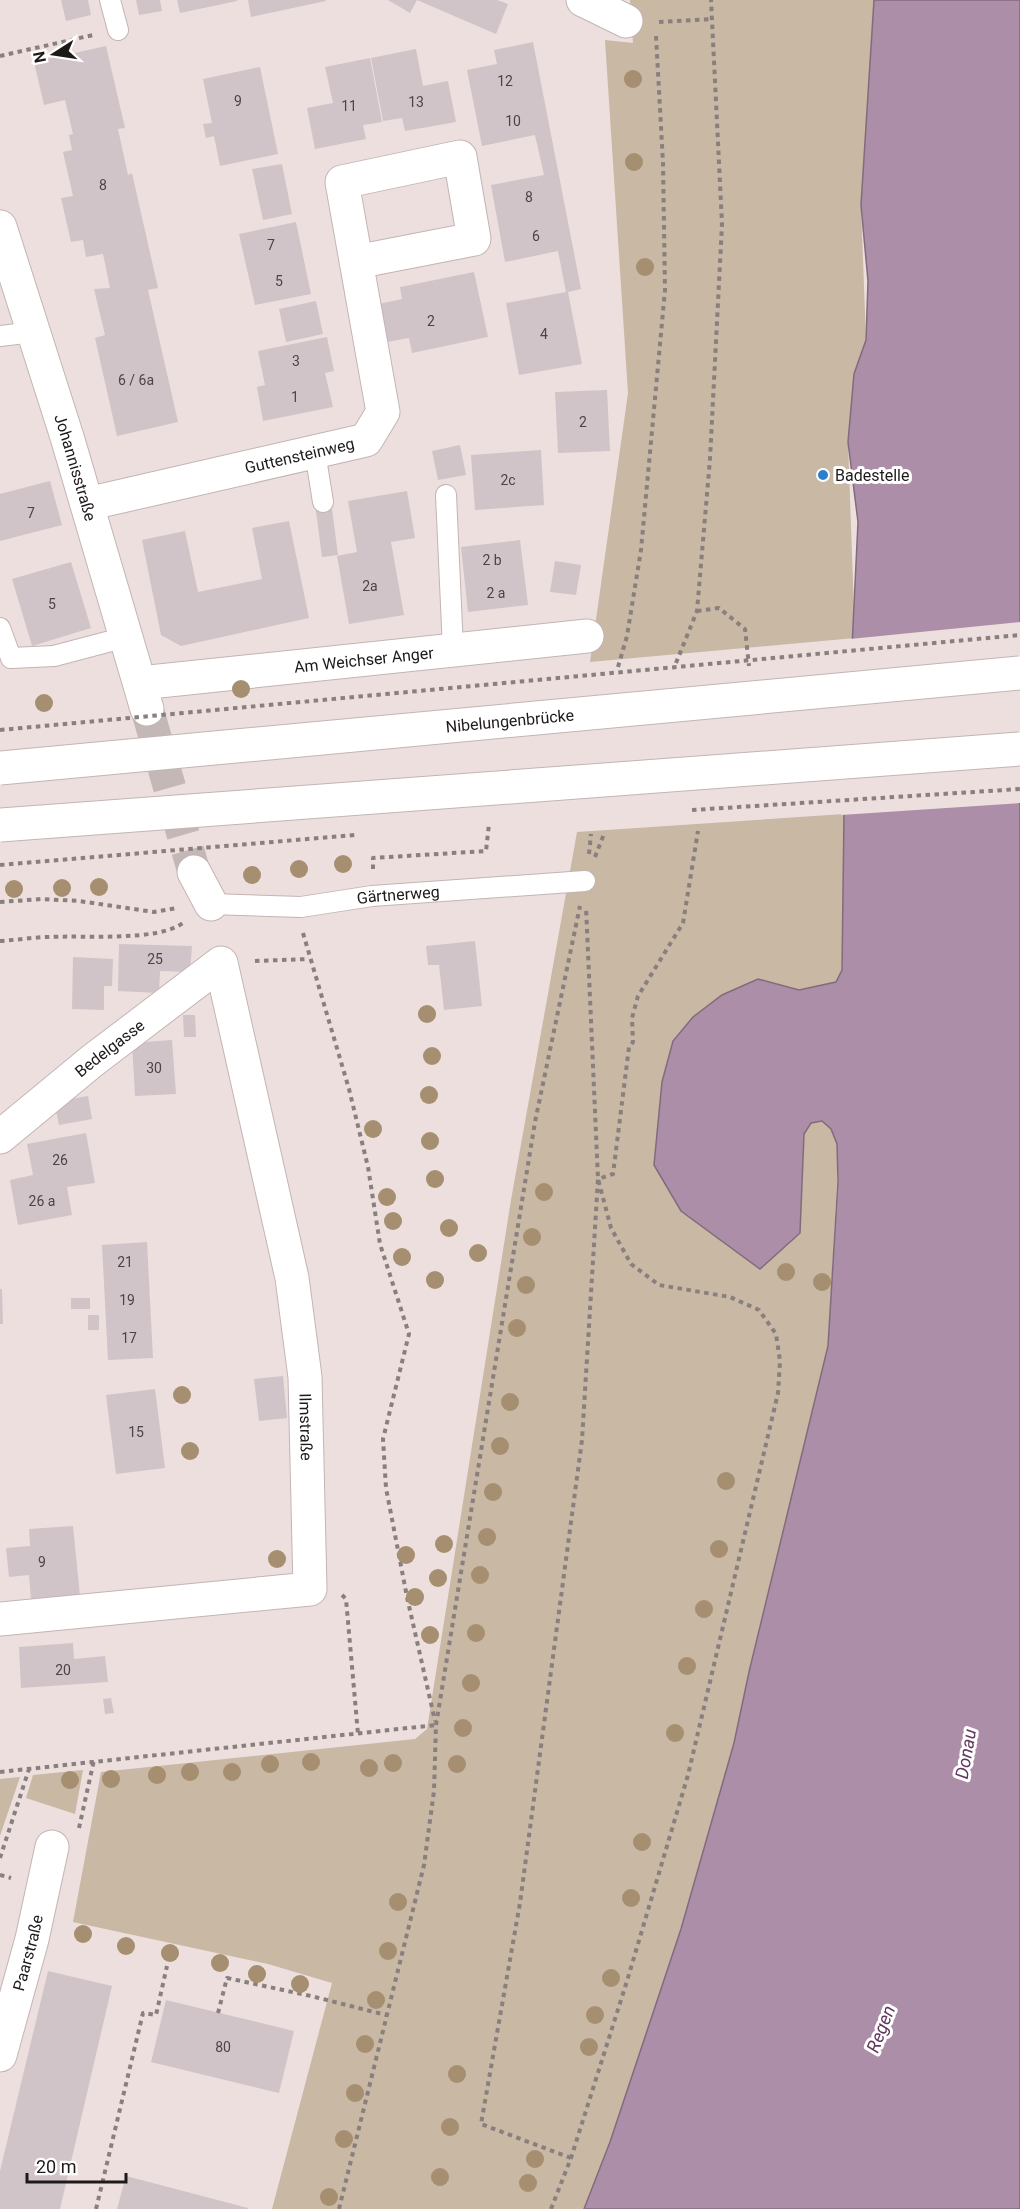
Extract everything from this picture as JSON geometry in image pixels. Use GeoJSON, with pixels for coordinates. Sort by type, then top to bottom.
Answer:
{"type":"FeatureCollection","features":[{"type":"Feature","properties":{"kind":"street"},"geometry":{"type":"LineString","coordinates":[[583,0],[640,22]]}},
{"type":"Feature","properties":{"kind":"street","name":"Johannisstraße"},"geometry":{"type":"LineString","coordinates":[[0,227],[87,504],[143,696]]}},
{"type":"Feature","properties":{"kind":"street","name":"Guttensteinweg"},"geometry":{"type":"LineString","coordinates":[[87,504],[366,440],[384,412],[356,262]]}},
{"type":"Feature","properties":{"kind":"street","name":"Am Weichser Anger"},"geometry":{"type":"LineString","coordinates":[[143,696],[453,649],[587,636]]}},
{"type":"Feature","properties":{"kind":"street","name":"Nibelungenbrücke"},"geometry":{"type":"LineString","coordinates":[[0,768],[1020,673]]}},
{"type":"Feature","properties":{"kind":"street"},"geometry":{"type":"LineString","coordinates":[[0,825],[1020,748]]}},
{"type":"Feature","properties":{"kind":"street"},"geometry":{"type":"LineString","coordinates":[[194,872],[211,904]]}},
{"type":"Feature","properties":{"kind":"street","name":"Bedelgasse"},"geometry":{"type":"LineString","coordinates":[[0,1137],[92,1061],[220,963]]}},
{"type":"Feature","properties":{"kind":"street","name":"Ilmstraße"},"geometry":{"type":"LineString","coordinates":[[220,963],[292,1278],[305,1377],[310,1589]]}},
{"type":"Feature","properties":{"kind":"street"},"geometry":{"type":"LineString","coordinates":[[0,1618],[310,1589]]}},
{"type":"Feature","properties":{"kind":"street","name":"Paarstraße"},"geometry":{"type":"LineString","coordinates":[[0,2055],[32,1939],[52,1847]]}},
{"type":"Feature","properties":{"kind":"lane"},"geometry":{"type":"LineString","coordinates":[[110,0],[118,30]]}},
{"type":"Feature","properties":{"kind":"lane"},"geometry":{"type":"LineString","coordinates":[[0,336],[33,332]]}},
{"type":"Feature","properties":{"kind":"lane"},"geometry":{"type":"LineString","coordinates":[[315,452],[323,502]]}},
{"type":"Feature","properties":{"kind":"lane"},"geometry":{"type":"LineString","coordinates":[[446,495],[453,649]]}},
{"type":"Feature","properties":{"kind":"lane"},"geometry":{"type":"LineString","coordinates":[[0,628],[11,658],[54,656],[126,637]]}},
{"type":"Feature","properties":{"kind":"lane","name":"Gärtnerweg"},"geometry":{"type":"LineString","coordinates":[[211,904],[301,907],[372,896],[585,881]]}},
{"type":"Feature","properties":{"kind":"path"},"geometry":{"type":"LineString","coordinates":[[676,663],[697,611],[710,459],[722,224],[711,0]]}},
{"type":"Feature","properties":{"kind":"path"},"geometry":{"type":"LineString","coordinates":[[640,22],[713,19]]}},
{"type":"Feature","properties":{"kind":"path"},"geometry":{"type":"LineString","coordinates":[[0,56],[118,30]]}},
{"type":"Feature","properties":{"kind":"path"},"geometry":{"type":"LineString","coordinates":[[618,667],[627,636],[641,550],[665,290],[663,163],[656,33]]}},
{"type":"Feature","properties":{"kind":"path"},"geometry":{"type":"LineString","coordinates":[[697,611],[719,608],[745,629],[750,673]]}},
{"type":"Feature","properties":{"kind":"path"},"geometry":{"type":"LineString","coordinates":[[0,730],[1020,635]]}},
{"type":"Feature","properties":{"kind":"path"},"geometry":{"type":"LineString","coordinates":[[688,810],[1020,789]]}},
{"type":"Feature","properties":{"kind":"path"},"geometry":{"type":"LineString","coordinates":[[373,858],[486,851],[489,824],[500,823]]}},
{"type":"Feature","properties":{"kind":"path"},"geometry":{"type":"LineString","coordinates":[[598,1179],[613,1174],[627,1058],[633,1041],[632,1018],[638,996],[683,923],[698,831]]}},
{"type":"Feature","properties":{"kind":"path"},"geometry":{"type":"LineString","coordinates":[[0,865],[357,835]]}},
{"type":"Feature","properties":{"kind":"path"},"geometry":{"type":"LineString","coordinates":[[571,2158],[482,2124],[520,1903],[582,1440],[598,1179],[585,881]]}},
{"type":"Feature","properties":{"kind":"path"},"geometry":{"type":"LineString","coordinates":[[339,2209],[423,1865],[434,1791],[436,1725],[535,1122],[585,881]]}},
{"type":"Feature","properties":{"kind":"path"},"geometry":{"type":"LineString","coordinates":[[0,902],[51,900],[154,912],[211,904]]}},
{"type":"Feature","properties":{"kind":"path"},"geometry":{"type":"LineString","coordinates":[[0,941],[151,934],[176,929],[211,904]]}},
{"type":"Feature","properties":{"kind":"path"},"geometry":{"type":"LineString","coordinates":[[220,963],[309,959],[349,1089],[368,1167],[380,1244],[410,1334],[383,1438],[386,1488],[400,1564],[436,1725]]}},
{"type":"Feature","properties":{"kind":"path"},"geometry":{"type":"LineString","coordinates":[[551,2209],[571,2158],[627,1981],[688,1774],[778,1393],[780,1361],[776,1334],[759,1310],[730,1297],[659,1285],[631,1264],[611,1228],[598,1179]]}},
{"type":"Feature","properties":{"kind":"path"},"geometry":{"type":"LineString","coordinates":[[310,1589],[338,1591],[346,1599],[358,1734]]}},
{"type":"Feature","properties":{"kind":"path"},"geometry":{"type":"LineString","coordinates":[[0,1772],[94,1760],[436,1725]]}},
{"type":"Feature","properties":{"kind":"path"},"geometry":{"type":"LineString","coordinates":[[52,1847],[79,1828],[94,1760]]}},
{"type":"Feature","properties":{"kind":"path"},"geometry":{"type":"LineString","coordinates":[[0,1858],[29,1769]]}},
{"type":"Feature","properties":{"kind":"path"},"geometry":{"type":"LineString","coordinates":[[96,2209],[143,2013],[156,2016],[167,1966]]}},
{"type":"Feature","properties":{"kind":"path"},"geometry":{"type":"LineString","coordinates":[[218,2013],[227,1978],[386,2015]]}},
{"type":"Feature","properties":{"kind":"shaded area"},"geometry":{"type":"Polygon","coordinates":[[[630,0],[874,0],[861,205],[866,340],[848,442],[855,638],[590,662],[628,393],[605,40],[633,43],[630,0]]]}},
{"type":"Feature","properties":{"kind":"shaded area"},"geometry":{"type":"Polygon","coordinates":[[[844,814],[842,970],[836,982],[799,990],[758,979],[662,1082],[654,1165],[681,1211],[800,1233],[804,1134],[811,1123],[823,1121],[832,1129],[837,1145],[837,1182],[828,1346],[734,1743],[681,1929],[610,2142],[584,2209],[272,2209],[332,1983],[268,1964],[73,1922],[101,1772],[415,1739],[427,1729],[511,1200],[577,832],[844,814]]]}},
{"type":"Feature","properties":{"kind":"shaded area"},"geometry":{"type":"Polygon","coordinates":[[[83,1770],[75,1814],[26,1798],[33,1775],[83,1770]]]}},
{"type":"Feature","properties":{"kind":"shaded area"},"geometry":{"type":"Polygon","coordinates":[[[20,1777],[0,1836],[0,1779],[20,1777]]]}},
{"type":"Feature","properties":{"kind":"water"},"geometry":{"type":"Polygon","coordinates":[[[874,0],[1020,0],[1020,2209],[584,2209],[610,2142],[681,1929],[734,1743],[828,1346],[838,1181],[837,1144],[831,1129],[822,1121],[811,1123],[804,1134],[800,1233],[760,1269],[681,1211],[654,1165],[662,1082],[673,1041],[693,1017],[722,995],[758,979],[799,990],[836,982],[842,970],[844,814],[858,522],[848,442],[854,374],[866,340],[868,281],[861,205],[874,0]]]}},
{"type":"Feature","properties":{"kind":"pier"},"geometry":{"type":"Polygon","coordinates":[[[1020,622],[1020,803],[841,815],[850,639],[1020,622]]]}},
{"type":"Feature","properties":{"kind":"building"},"geometry":{"type":"Polygon","coordinates":[[[61,0],[88,0],[91,15],[66,21],[61,0]]]}},
{"type":"Feature","properties":{"kind":"building"},"geometry":{"type":"Polygon","coordinates":[[[136,0],[160,0],[162,11],[139,15],[136,0]]]}},
{"type":"Feature","properties":{"kind":"building"},"geometry":{"type":"Polygon","coordinates":[[[177,0],[237,0],[237,1],[180,13],[177,0]]]}},
{"type":"Feature","properties":{"kind":"building"},"geometry":{"type":"Polygon","coordinates":[[[248,0],[326,0],[326,1],[251,17],[248,0]]]}},
{"type":"Feature","properties":{"kind":"building"},"geometry":{"type":"Polygon","coordinates":[[[388,0],[417,0],[410,13],[388,0]]]}},
{"type":"Feature","properties":{"kind":"building"},"geometry":{"type":"Polygon","coordinates":[[[417,0],[497,0],[508,4],[496,34],[417,0]]]}},
{"type":"Feature","properties":{"kind":"building"},"geometry":{"type":"Polygon","coordinates":[[[533,42],[581,289],[568,292],[582,364],[519,375],[506,303],[566,292],[558,251],[505,262],[491,185],[544,175],[535,135],[482,146],[467,70],[497,64],[494,50],[533,42]]]}},
{"type":"Feature","properties":{"kind":"building"},"geometry":{"type":"Polygon","coordinates":[[[106,46],[125,128],[118,129],[128,175],[132,173],[158,288],[148,290],[178,422],[117,436],[95,338],[105,335],[94,289],[110,288],[103,254],[86,257],[83,240],[71,242],[61,198],[73,196],[63,152],[72,150],[69,135],[73,134],[65,100],[44,105],[34,62],[106,46]]]}},
{"type":"Feature","properties":{"kind":"building"},"geometry":{"type":"Polygon","coordinates":[[[416,49],[423,86],[448,81],[456,122],[405,131],[402,118],[383,121],[371,58],[416,49]]]}},
{"type":"Feature","properties":{"kind":"building"},"geometry":{"type":"Polygon","coordinates":[[[370,58],[382,122],[363,125],[366,139],[315,149],[307,108],[333,103],[325,67],[370,58]]]}},
{"type":"Feature","properties":{"kind":"building"},"geometry":{"type":"Polygon","coordinates":[[[260,67],[278,154],[220,166],[214,136],[206,138],[203,124],[212,123],[203,79],[260,67]]]}},
{"type":"Feature","properties":{"kind":"building"},"geometry":{"type":"Polygon","coordinates":[[[282,164],[292,214],[263,220],[252,169],[282,164]]]}},
{"type":"Feature","properties":{"kind":"building"},"geometry":{"type":"Polygon","coordinates":[[[296,222],[311,294],[255,305],[239,234],[296,222]]]}},
{"type":"Feature","properties":{"kind":"building"},"geometry":{"type":"Polygon","coordinates":[[[474,272],[488,337],[412,353],[409,338],[382,343],[374,305],[402,299],[400,287],[474,272]]]}},
{"type":"Feature","properties":{"kind":"building"},"geometry":{"type":"Polygon","coordinates":[[[316,301],[323,334],[286,342],[279,309],[316,301]]]}},
{"type":"Feature","properties":{"kind":"building"},"geometry":{"type":"Polygon","coordinates":[[[327,337],[334,371],[325,373],[333,407],[263,421],[257,387],[265,385],[258,351],[327,337]]]}},
{"type":"Feature","properties":{"kind":"building"},"geometry":{"type":"Polygon","coordinates":[[[607,390],[610,451],[558,453],[555,392],[607,390]]]}},
{"type":"Feature","properties":{"kind":"building"},"geometry":{"type":"Polygon","coordinates":[[[460,445],[466,475],[438,480],[432,451],[460,445]]]}},
{"type":"Feature","properties":{"kind":"building"},"geometry":{"type":"Polygon","coordinates":[[[541,450],[544,505],[475,510],[471,455],[541,450]]]}},
{"type":"Feature","properties":{"kind":"building"},"geometry":{"type":"Polygon","coordinates":[[[50,481],[62,525],[0,541],[0,494],[50,481]]]}},
{"type":"Feature","properties":{"kind":"building"},"geometry":{"type":"Polygon","coordinates":[[[407,491],[415,538],[391,542],[404,615],[349,624],[337,556],[357,552],[348,501],[407,491]]]}},
{"type":"Feature","properties":{"kind":"building"},"geometry":{"type":"Polygon","coordinates":[[[331,501],[338,555],[322,557],[315,504],[331,501]]]}},
{"type":"Feature","properties":{"kind":"building"},"geometry":{"type":"Polygon","coordinates":[[[289,521],[309,618],[181,646],[161,635],[142,540],[185,531],[198,592],[262,579],[252,528],[289,521]]]}},
{"type":"Feature","properties":{"kind":"building"},"geometry":{"type":"Polygon","coordinates":[[[520,540],[528,605],[468,612],[461,547],[520,540]]]}},
{"type":"Feature","properties":{"kind":"building"},"geometry":{"type":"Polygon","coordinates":[[[555,561],[581,565],[576,595],[550,592],[555,561]]]}},
{"type":"Feature","properties":{"kind":"building"},"geometry":{"type":"Polygon","coordinates":[[[71,562],[91,628],[32,646],[12,579],[71,562]]]}},
{"type":"Feature","properties":{"kind":"building"},"geometry":{"type":"Polygon","coordinates":[[[475,941],[482,1006],[444,1010],[439,965],[428,965],[426,946],[475,941]]]}},
{"type":"Feature","properties":{"kind":"building"},"geometry":{"type":"Polygon","coordinates":[[[119,944],[192,946],[190,972],[160,971],[159,993],[118,991],[119,944]]]}},
{"type":"Feature","properties":{"kind":"building"},"geometry":{"type":"Polygon","coordinates":[[[73,957],[113,959],[112,986],[104,986],[104,1010],[72,1009],[73,957]]]}},
{"type":"Feature","properties":{"kind":"building"},"geometry":{"type":"Polygon","coordinates":[[[183,1015],[195,1015],[196,1037],[184,1037],[183,1015]]]}},
{"type":"Feature","properties":{"kind":"building"},"geometry":{"type":"Polygon","coordinates":[[[172,1040],[176,1094],[135,1096],[132,1043],[172,1040]]]}},
{"type":"Feature","properties":{"kind":"building"},"geometry":{"type":"Polygon","coordinates":[[[88,1096],[92,1119],[59,1125],[54,1102],[88,1096]]]}},
{"type":"Feature","properties":{"kind":"building"},"geometry":{"type":"Polygon","coordinates":[[[86,1133],[95,1183],[67,1187],[72,1215],[18,1225],[10,1180],[33,1175],[27,1144],[86,1133]]]}},
{"type":"Feature","properties":{"kind":"building"},"geometry":{"type":"Polygon","coordinates":[[[147,1242],[153,1358],[108,1360],[102,1245],[147,1242]]]}},
{"type":"Feature","properties":{"kind":"building"},"geometry":{"type":"Polygon","coordinates":[[[0,1289],[2,1289],[3,1324],[0,1324],[0,1289]]]}},
{"type":"Feature","properties":{"kind":"building"},"geometry":{"type":"Polygon","coordinates":[[[71,1298],[90,1298],[90,1309],[71,1309],[71,1298]]]}},
{"type":"Feature","properties":{"kind":"building"},"geometry":{"type":"Polygon","coordinates":[[[88,1315],[99,1315],[99,1330],[88,1330],[88,1315]]]}},
{"type":"Feature","properties":{"kind":"building"},"geometry":{"type":"Polygon","coordinates":[[[283,1376],[287,1418],[259,1421],[254,1379],[283,1376]]]}},
{"type":"Feature","properties":{"kind":"building"},"geometry":{"type":"Polygon","coordinates":[[[155,1389],[165,1468],[116,1474],[106,1395],[155,1389]]]}},
{"type":"Feature","properties":{"kind":"building"},"geometry":{"type":"Polygon","coordinates":[[[73,1526],[80,1596],[31,1600],[29,1575],[9,1577],[6,1548],[30,1546],[29,1529],[73,1526]]]}},
{"type":"Feature","properties":{"kind":"building"},"geometry":{"type":"Polygon","coordinates":[[[73,1643],[74,1659],[105,1656],[108,1682],[21,1688],[19,1647],[73,1643]]]}},
{"type":"Feature","properties":{"kind":"building"},"geometry":{"type":"Polygon","coordinates":[[[111,1698],[114,1713],[105,1714],[103,1699],[111,1698]]]}},
{"type":"Feature","properties":{"kind":"building"},"geometry":{"type":"Polygon","coordinates":[[[48,1971],[112,1986],[60,2209],[0,2209],[0,2171],[48,1971]]]}},
{"type":"Feature","properties":{"kind":"building"},"geometry":{"type":"Polygon","coordinates":[[[166,2000],[294,2031],[279,2093],[151,2062],[166,2000]]]}},
{"type":"Feature","properties":{"kind":"building"},"geometry":{"type":"Polygon","coordinates":[[[126,2176],[248,2208],[248,2209],[117,2209],[126,2176]]]}},
{"type":"Feature","properties":{"kind":"tunnel"},"geometry":{"type":"LineString","coordinates":[[147,709],[194,872]]}},
{"type":"Feature","properties":{"kind":"place","name":"Badestelle"},"geometry":{"type":"Point","coordinates":[823,475]}},
{"type":"Feature","properties":{"kind":"water label","name":"Donau"},"geometry":{"type":"Point","coordinates":[966,1754]}},
{"type":"Feature","properties":{"kind":"water label","name":"Regen"},"geometry":{"type":"Point","coordinates":[881,2029]}}]}
